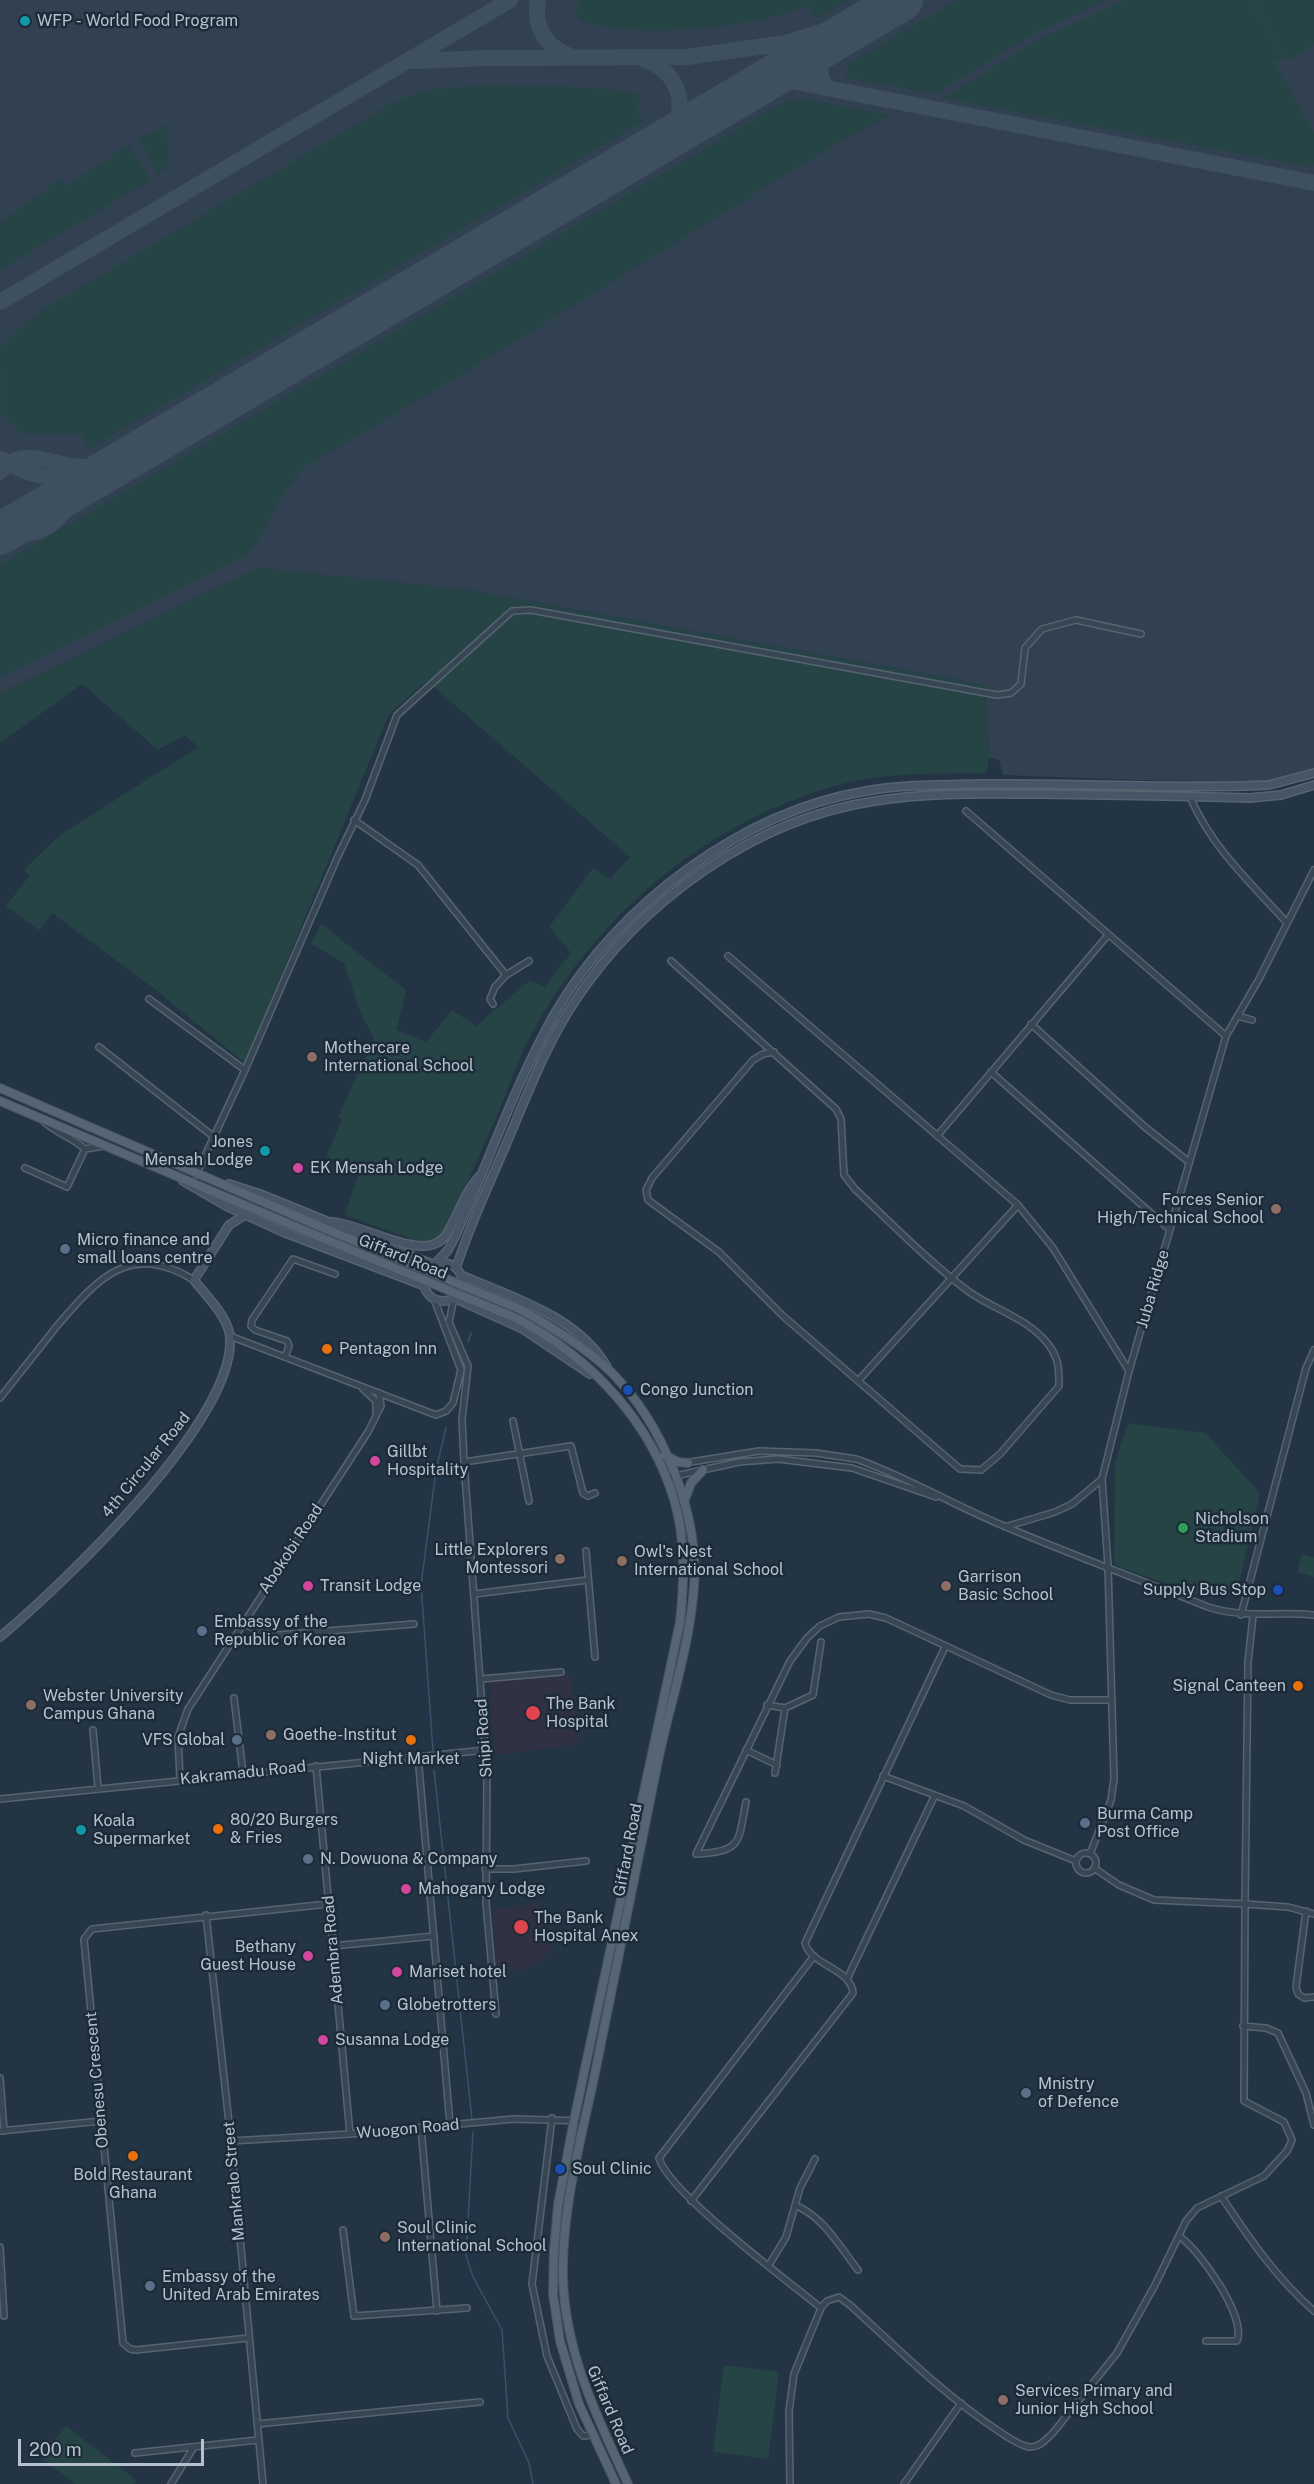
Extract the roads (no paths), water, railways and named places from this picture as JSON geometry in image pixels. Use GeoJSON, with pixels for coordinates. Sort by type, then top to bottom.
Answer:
{"type":"FeatureCollection","features":[{"type":"Feature","properties":{"kind":"main road"},"geometry":{"type":"LineString","coordinates":[[434,1265],[445,1263],[456,1268],[461,1275],[461,1288],[454,1298],[444,1301],[434,1299],[424,1286],[426,1274],[451,1245],[545,1032],[587,967],[629,918],[674,878],[756,829],[797,810],[849,794],[884,788],[922,785],[1051,783],[1180,788],[1244,786],[1269,785],[1314,773]]}},
{"type":"Feature","properties":{"kind":"main road"},"geometry":{"type":"LineString","coordinates":[[456,1268],[540,1068],[574,1002],[613,951],[642,919],[714,865],[786,828],[816,816],[873,801],[934,795],[992,794],[1250,798],[1281,795],[1314,785]]}},
{"type":"Feature","properties":{"kind":"main road","name":"Giffard Road"},"geometry":{"type":"LineString","coordinates":[[0,1088],[208,1180],[434,1265]]}},
{"type":"Feature","properties":{"kind":"main road","name":"Giffard Road"},"geometry":{"type":"LineString","coordinates":[[0,1101],[518,1319],[562,1346],[606,1382],[640,1428],[662,1469],[675,1504],[682,1545],[684,1582],[680,1623],[574,2120],[558,2205],[553,2294],[560,2342],[567,2369],[593,2435],[616,2484]]}},
{"type":"Feature","properties":{"kind":"main road"},"geometry":{"type":"LineString","coordinates":[[326,1225],[345,1222],[412,1246],[431,1246],[446,1235],[469,1189],[484,1173]]}},
{"type":"Feature","properties":{"kind":"main road","name":"Giffard Road"},"geometry":{"type":"LineString","coordinates":[[179,1177],[245,1215],[424,1286]]}},
{"type":"Feature","properties":{"kind":"main road"},"geometry":{"type":"LineString","coordinates":[[226,1206],[229,1225]]}},
{"type":"Feature","properties":{"kind":"main road"},"geometry":{"type":"LineString","coordinates":[[230,1336],[220,1313],[194,1280],[229,1225],[245,1215]]}},
{"type":"Feature","properties":{"kind":"main road","name":"Giffard Road"},"geometry":{"type":"LineString","coordinates":[[326,1225],[522,1310],[576,1344],[610,1372]]}},
{"type":"Feature","properties":{"kind":"main road","name":"Giffard Road"},"geometry":{"type":"LineString","coordinates":[[461,1275],[543,1311],[592,1347],[630,1394],[665,1455],[684,1502],[692,1544],[694,1577],[690,1622],[659,1759],[585,2121],[564,2247],[565,2312],[575,2361],[590,2403],[628,2484]]}},
{"type":"Feature","properties":{"kind":"main road","name":"Giffard Road"},"geometry":{"type":"LineString","coordinates":[[454,1298],[523,1329],[606,1382]]}},
{"type":"Feature","properties":{"kind":"main road","name":"4th Circular Road"},"geometry":{"type":"LineString","coordinates":[[0,1637],[63,1581],[166,1466],[214,1398],[225,1375],[230,1356],[230,1336]]}},
{"type":"Feature","properties":{"kind":"main road"},"geometry":{"type":"LineString","coordinates":[[665,1455],[688,1463]]}},
{"type":"Feature","properties":{"kind":"main road"},"geometry":{"type":"LineString","coordinates":[[684,1502],[691,1483],[703,1470]]}},
{"type":"Feature","properties":{"kind":"street"},"geometry":{"type":"LineString","coordinates":[[196,1175],[245,1070],[354,820],[365,800],[397,715],[512,611],[531,610],[997,695],[1011,693],[1021,684],[1025,648],[1042,629],[1076,620],[1141,634]]}},
{"type":"Feature","properties":{"kind":"street"},"geometry":{"type":"LineString","coordinates":[[1190,797],[1203,826],[1287,923]]}},
{"type":"Feature","properties":{"kind":"street"},"geometry":{"type":"LineString","coordinates":[[966,811],[1226,1036]]}},
{"type":"Feature","properties":{"kind":"street"},"geometry":{"type":"LineString","coordinates":[[354,820],[418,865],[506,975]]}},
{"type":"Feature","properties":{"kind":"street","name":"Juba Ridge"},"geometry":{"type":"LineString","coordinates":[[1090,1854],[1111,1800],[1112,1700],[1108,1566],[1102,1479],[1129,1371],[1226,1036],[1314,870]]}},
{"type":"Feature","properties":{"kind":"street"},"geometry":{"type":"LineString","coordinates":[[937,1136],[1108,934]]}},
{"type":"Feature","properties":{"kind":"street"},"geometry":{"type":"LineString","coordinates":[[729,956],[1018,1204],[1053,1248],[1129,1371]]}},
{"type":"Feature","properties":{"kind":"street"},"geometry":{"type":"LineString","coordinates":[[493,1004],[490,999],[492,991],[506,975],[529,961]]}},
{"type":"Feature","properties":{"kind":"street"},"geometry":{"type":"LineString","coordinates":[[671,961],[774,1053],[836,1109],[841,1119],[844,1175],[871,1204],[951,1276],[997,1310],[1025,1322],[1047,1342],[1058,1359],[1059,1386],[1000,1454],[981,1470],[960,1469],[783,1316],[719,1252],[651,1204],[647,1197],[646,1190],[652,1178],[753,1060],[763,1054],[774,1053]]}},
{"type":"Feature","properties":{"kind":"street"},"geometry":{"type":"LineString","coordinates":[[149,999],[245,1070]]}},
{"type":"Feature","properties":{"kind":"street"},"geometry":{"type":"LineString","coordinates":[[1238,1016],[1252,1020]]}},
{"type":"Feature","properties":{"kind":"street"},"geometry":{"type":"LineString","coordinates":[[1030,1024],[1145,1127],[1189,1162]]}},
{"type":"Feature","properties":{"kind":"street"},"geometry":{"type":"LineString","coordinates":[[99,1047],[214,1137]]}},
{"type":"Feature","properties":{"kind":"street"},"geometry":{"type":"LineString","coordinates":[[990,1072],[1169,1229]]}},
{"type":"Feature","properties":{"kind":"street"},"geometry":{"type":"LineString","coordinates":[[42,1120],[52,1129],[72,1138],[85,1149],[103,1146]]}},
{"type":"Feature","properties":{"kind":"street"},"geometry":{"type":"LineString","coordinates":[[25,1168],[67,1187],[85,1149]]}},
{"type":"Feature","properties":{"kind":"street"},"geometry":{"type":"LineString","coordinates":[[858,1381],[1018,1204]]}},
{"type":"Feature","properties":{"kind":"street"},"geometry":{"type":"LineString","coordinates":[[285,1357],[289,1346],[287,1341],[255,1330],[251,1326],[252,1320],[291,1260],[335,1274]]}},
{"type":"Feature","properties":{"kind":"street"},"geometry":{"type":"LineString","coordinates":[[0,1398],[75,1304],[102,1278],[130,1264],[143,1263],[173,1268],[194,1280]]}},
{"type":"Feature","properties":{"kind":"street","name":"Shipi Road"},"geometry":{"type":"LineString","coordinates":[[454,1298],[449,1322],[468,1366],[462,1419],[486,1750],[488,1817],[485,1869],[496,2014]]}},
{"type":"Feature","properties":{"kind":"street"},"geometry":{"type":"LineString","coordinates":[[230,1336],[429,1414],[441,1413],[453,1403],[461,1367],[434,1299]]}},
{"type":"Feature","properties":{"kind":"street"},"geometry":{"type":"LineString","coordinates":[[1241,1615],[1306,1368],[1314,1350]]}},
{"type":"Feature","properties":{"kind":"street"},"geometry":{"type":"LineString","coordinates":[[357,1385],[376,1401],[374,1420]]}},
{"type":"Feature","properties":{"kind":"street","name":"Abokobi Road"},"geometry":{"type":"LineString","coordinates":[[180,1779],[178,1737],[182,1723],[218,1659],[374,1420],[381,1406],[379,1393]]}},
{"type":"Feature","properties":{"kind":"street"},"geometry":{"type":"LineString","coordinates":[[513,1421],[529,1501]]}},
{"type":"Feature","properties":{"kind":"street"},"geometry":{"type":"LineString","coordinates":[[464,1462],[571,1446],[583,1493],[588,1496],[595,1493]]}},
{"type":"Feature","properties":{"kind":"street"},"geometry":{"type":"LineString","coordinates":[[662,1469],[759,1451],[816,1453],[857,1459],[912,1482],[1005,1527],[1208,1607],[1253,1616],[1289,1613],[1314,1615]]}},
{"type":"Feature","properties":{"kind":"street"},"geometry":{"type":"LineString","coordinates":[[666,1478],[739,1462],[778,1459],[854,1468],[939,1497]]}},
{"type":"Feature","properties":{"kind":"street"},"geometry":{"type":"LineString","coordinates":[[1005,1527],[1055,1512],[1072,1504],[1102,1479]]}},
{"type":"Feature","properties":{"kind":"street"},"geometry":{"type":"LineString","coordinates":[[586,1551],[595,1657]]}},
{"type":"Feature","properties":{"kind":"street"},"geometry":{"type":"LineString","coordinates":[[474,1594],[588,1580]]}},
{"type":"Feature","properties":{"kind":"street"},"geometry":{"type":"LineString","coordinates":[[746,1802],[736,1844],[729,1849],[696,1854],[790,1660],[819,1626],[839,1617],[869,1614],[886,1618],[1051,1695],[1070,1700],[1112,1700]]}},
{"type":"Feature","properties":{"kind":"street"},"geometry":{"type":"LineString","coordinates":[[790,2484],[790,2392],[804,2347],[821,2308],[827,2301],[839,2297],[961,2403],[1024,2446],[1034,2447],[1041,2444],[1117,2353],[1186,2221],[1197,2208],[1264,2176],[1287,2151],[1292,2140],[1284,2122],[1244,2101],[1248,1662],[1253,1616]]}},
{"type":"Feature","properties":{"kind":"street"},"geometry":{"type":"LineString","coordinates":[[243,1623],[262,1633],[278,1635],[414,1624]]}},
{"type":"Feature","properties":{"kind":"street"},"geometry":{"type":"LineString","coordinates":[[767,1705],[785,1708],[813,1695],[821,1642]]}},
{"type":"Feature","properties":{"kind":"street"},"geometry":{"type":"LineString","coordinates":[[691,2201],[853,1993],[852,1986],[847,1979],[814,1956],[807,1949],[806,1943],[809,1932],[945,1647]]}},
{"type":"Feature","properties":{"kind":"street"},"geometry":{"type":"LineString","coordinates":[[480,1679],[561,1672]]}},
{"type":"Feature","properties":{"kind":"street"},"geometry":{"type":"LineString","coordinates":[[234,1698],[243,1773]]}},
{"type":"Feature","properties":{"kind":"street"},"geometry":{"type":"LineString","coordinates":[[776,1773],[785,1708]]}},
{"type":"Feature","properties":{"kind":"street"},"geometry":{"type":"LineString","coordinates":[[93,1730],[98,1788]]}},
{"type":"Feature","properties":{"kind":"street","name":"Kakramadu Road"},"geometry":{"type":"LineString","coordinates":[[0,1799],[180,1779],[486,1750]]}},
{"type":"Feature","properties":{"kind":"street"},"geometry":{"type":"LineString","coordinates":[[746,1750],[777,1765]]}},
{"type":"Feature","properties":{"kind":"street"},"geometry":{"type":"LineString","coordinates":[[418,1756],[450,2124]]}},
{"type":"Feature","properties":{"kind":"street","name":"Adembra Road"},"geometry":{"type":"LineString","coordinates":[[316,1766],[350,2134]]}},
{"type":"Feature","properties":{"kind":"street"},"geometry":{"type":"LineString","coordinates":[[883,1776],[935,1795],[999,1824],[1024,1840],[1076,1861]]}},
{"type":"Feature","properties":{"kind":"street"},"geometry":{"type":"LineString","coordinates":[[847,1979],[935,1795]]}},
{"type":"Feature","properties":{"kind":"street"},"geometry":{"type":"LineString","coordinates":[[1081,1854],[1090,1854],[1096,1860],[1095,1868],[1089,1872],[1083,1872],[1077,1868],[1076,1861],[1081,1854]]}},
{"type":"Feature","properties":{"kind":"street"},"geometry":{"type":"LineString","coordinates":[[485,1869],[514,1869],[586,1861]]}},
{"type":"Feature","properties":{"kind":"street"},"geometry":{"type":"LineString","coordinates":[[1095,1868],[1119,1885],[1154,1900],[1288,1906],[1314,1914]]}},
{"type":"Feature","properties":{"kind":"street","name":"Obenesu Crescent"},"geometry":{"type":"LineString","coordinates":[[248,2338],[136,2350],[130,2349],[123,2343],[85,1935],[92,1929],[206,1915],[328,1904]]}},
{"type":"Feature","properties":{"kind":"street"},"geometry":{"type":"LineString","coordinates":[[1305,1911],[1296,1987],[1298,1994],[1305,1998],[1314,1997]]}},
{"type":"Feature","properties":{"kind":"street","name":"Mankralo Street"},"geometry":{"type":"LineString","coordinates":[[206,1915],[231,2141],[263,2484]]}},
{"type":"Feature","properties":{"kind":"street"},"geometry":{"type":"LineString","coordinates":[[333,1946],[434,1936]]}},
{"type":"Feature","properties":{"kind":"street"},"geometry":{"type":"LineString","coordinates":[[814,1956],[660,2158],[668,2175],[691,2201],[821,2308]]}},
{"type":"Feature","properties":{"kind":"street"},"geometry":{"type":"LineString","coordinates":[[1243,2026],[1266,2028],[1278,2034],[1306,2093],[1314,2125]]}},
{"type":"Feature","properties":{"kind":"street"},"geometry":{"type":"LineString","coordinates":[[0,2078],[2,2131],[101,2121]]}},
{"type":"Feature","properties":{"kind":"street"},"geometry":{"type":"LineString","coordinates":[[552,2118],[532,2284],[548,2356],[577,2429],[583,2436],[593,2435]]}},
{"type":"Feature","properties":{"kind":"street","name":"Wuogon Road"},"geometry":{"type":"LineString","coordinates":[[231,2141],[552,2118],[585,2121]]}},
{"type":"Feature","properties":{"kind":"street"},"geometry":{"type":"LineString","coordinates":[[421,2127],[437,2311]]}},
{"type":"Feature","properties":{"kind":"street"},"geometry":{"type":"LineString","coordinates":[[769,2265],[786,2237],[800,2188],[815,2159]]}},
{"type":"Feature","properties":{"kind":"street"},"geometry":{"type":"LineString","coordinates":[[1221,2196],[1265,2261],[1294,2294],[1314,2311]]}},
{"type":"Feature","properties":{"kind":"street"},"geometry":{"type":"LineString","coordinates":[[795,2205],[813,2215],[834,2236],[858,2270]]}},
{"type":"Feature","properties":{"kind":"street"},"geometry":{"type":"LineString","coordinates":[[343,2230],[354,2316],[467,2308]]}},
{"type":"Feature","properties":{"kind":"street"},"geometry":{"type":"LineString","coordinates":[[1179,2236],[1189,2242],[1204,2262],[1234,2313],[1240,2333],[1237,2341],[1206,2341]]}},
{"type":"Feature","properties":{"kind":"street"},"geometry":{"type":"LineString","coordinates":[[0,2247],[4,2316]]}},
{"type":"Feature","properties":{"kind":"street"},"geometry":{"type":"LineString","coordinates":[[257,2424],[480,2403]]}},
{"type":"Feature","properties":{"kind":"street"},"geometry":{"type":"LineString","coordinates":[[904,2484],[961,2403]]}},
{"type":"Feature","properties":{"kind":"street"},"geometry":{"type":"LineString","coordinates":[[135,2453],[258,2440]]}},
{"type":"Feature","properties":{"kind":"street"},"geometry":{"type":"LineString","coordinates":[[171,2484],[194,2447]]}},
{"type":"Feature","properties":{"kind":"waterway"},"geometry":{"type":"LineString","coordinates":[[468,1342],[471,1333]]}},
{"type":"Feature","properties":{"kind":"waterway"},"geometry":{"type":"LineString","coordinates":[[433,1750],[421,1585],[436,1470],[446,1428]]}},
{"type":"Feature","properties":{"kind":"waterway"},"geometry":{"type":"LineString","coordinates":[[434,1770],[472,2119]]}},
{"type":"Feature","properties":{"kind":"waterway"},"geometry":{"type":"LineString","coordinates":[[473,2132],[466,2255],[473,2277],[502,2330],[508,2418],[529,2463],[533,2484]]}},
{"type":"Feature","properties":{"kind":"place","name":"WFP - World Food Program"},"geometry":{"type":"Point","coordinates":[25,21]}},
{"type":"Feature","properties":{"kind":"place","name":"Mothercare International School"},"geometry":{"type":"Point","coordinates":[312,1057]}},
{"type":"Feature","properties":{"kind":"place","name":"Jones Mensah Lodge"},"geometry":{"type":"Point","coordinates":[265,1151]}},
{"type":"Feature","properties":{"kind":"place","name":"EK Mensah Lodge"},"geometry":{"type":"Point","coordinates":[298,1168]}},
{"type":"Feature","properties":{"kind":"place","name":"Forces Senior High/Technical School"},"geometry":{"type":"Point","coordinates":[1276,1209]}},
{"type":"Feature","properties":{"kind":"place","name":"Micro finance and small loans centre"},"geometry":{"type":"Point","coordinates":[65,1249]}},
{"type":"Feature","properties":{"kind":"place","name":"Pentagon Inn"},"geometry":{"type":"Point","coordinates":[327,1349]}},
{"type":"Feature","properties":{"kind":"place","name":"Congo Junction"},"geometry":{"type":"Point","coordinates":[628,1390]}},
{"type":"Feature","properties":{"kind":"place","name":"Gillbt Hospitality"},"geometry":{"type":"Point","coordinates":[375,1461]}},
{"type":"Feature","properties":{"kind":"place","name":"Nicholson Stadium"},"geometry":{"type":"Point","coordinates":[1183,1528]}},
{"type":"Feature","properties":{"kind":"place","name":"Little Explorers Montessori"},"geometry":{"type":"Point","coordinates":[560,1559]}},
{"type":"Feature","properties":{"kind":"place","name":"Owl's Nest International School"},"geometry":{"type":"Point","coordinates":[622,1561]}},
{"type":"Feature","properties":{"kind":"place","name":"Transit Lodge"},"geometry":{"type":"Point","coordinates":[308,1586]}},
{"type":"Feature","properties":{"kind":"place","name":"Garrison Basic School"},"geometry":{"type":"Point","coordinates":[946,1586]}},
{"type":"Feature","properties":{"kind":"place","name":"Supply Bus Stop"},"geometry":{"type":"Point","coordinates":[1278,1590]}},
{"type":"Feature","properties":{"kind":"place","name":"Embassy of the Republic of Korea"},"geometry":{"type":"Point","coordinates":[202,1631]}},
{"type":"Feature","properties":{"kind":"place","name":"Signal Canteen"},"geometry":{"type":"Point","coordinates":[1298,1686]}},
{"type":"Feature","properties":{"kind":"place","name":"Webster University Campus Ghana"},"geometry":{"type":"Point","coordinates":[31,1705]}},
{"type":"Feature","properties":{"kind":"place","name":"The Bank Hospital"},"geometry":{"type":"Point","coordinates":[533,1713]}},
{"type":"Feature","properties":{"kind":"place","name":"Goethe-Institut"},"geometry":{"type":"Point","coordinates":[271,1735]}},
{"type":"Feature","properties":{"kind":"place","name":"VFS Global"},"geometry":{"type":"Point","coordinates":[237,1740]}},
{"type":"Feature","properties":{"kind":"place","name":"Night Market"},"geometry":{"type":"Point","coordinates":[411,1740]}},
{"type":"Feature","properties":{"kind":"place","name":"Burma Camp Post Office"},"geometry":{"type":"Point","coordinates":[1085,1823]}},
{"type":"Feature","properties":{"kind":"place","name":"80/20 Burgers & Fries"},"geometry":{"type":"Point","coordinates":[218,1829]}},
{"type":"Feature","properties":{"kind":"place","name":"Koala Supermarket"},"geometry":{"type":"Point","coordinates":[81,1830]}},
{"type":"Feature","properties":{"kind":"place","name":"N. Dowuona & Company"},"geometry":{"type":"Point","coordinates":[308,1859]}},
{"type":"Feature","properties":{"kind":"place","name":"Mahogany Lodge"},"geometry":{"type":"Point","coordinates":[406,1889]}},
{"type":"Feature","properties":{"kind":"place","name":"The Bank Hospital Anex"},"geometry":{"type":"Point","coordinates":[521,1927]}},
{"type":"Feature","properties":{"kind":"place","name":"Bethany Guest House"},"geometry":{"type":"Point","coordinates":[308,1956]}},
{"type":"Feature","properties":{"kind":"place","name":"Mariset hotel"},"geometry":{"type":"Point","coordinates":[397,1972]}},
{"type":"Feature","properties":{"kind":"place","name":"Globetrotters"},"geometry":{"type":"Point","coordinates":[385,2005]}},
{"type":"Feature","properties":{"kind":"place","name":"Susanna Lodge"},"geometry":{"type":"Point","coordinates":[323,2040]}},
{"type":"Feature","properties":{"kind":"place","name":"Mnistry of Defence"},"geometry":{"type":"Point","coordinates":[1026,2093]}},
{"type":"Feature","properties":{"kind":"place","name":"Bold Restaurant Ghana"},"geometry":{"type":"Point","coordinates":[133,2156]}},
{"type":"Feature","properties":{"kind":"place","name":"Soul Clinic"},"geometry":{"type":"Point","coordinates":[560,2169]}},
{"type":"Feature","properties":{"kind":"place","name":"Soul Clinic International School"},"geometry":{"type":"Point","coordinates":[385,2237]}},
{"type":"Feature","properties":{"kind":"place","name":"Embassy of the United Arab Emirates"},"geometry":{"type":"Point","coordinates":[150,2286]}},
{"type":"Feature","properties":{"kind":"place","name":"Services Primary and Junior High School"},"geometry":{"type":"Point","coordinates":[1003,2400]}}]}
